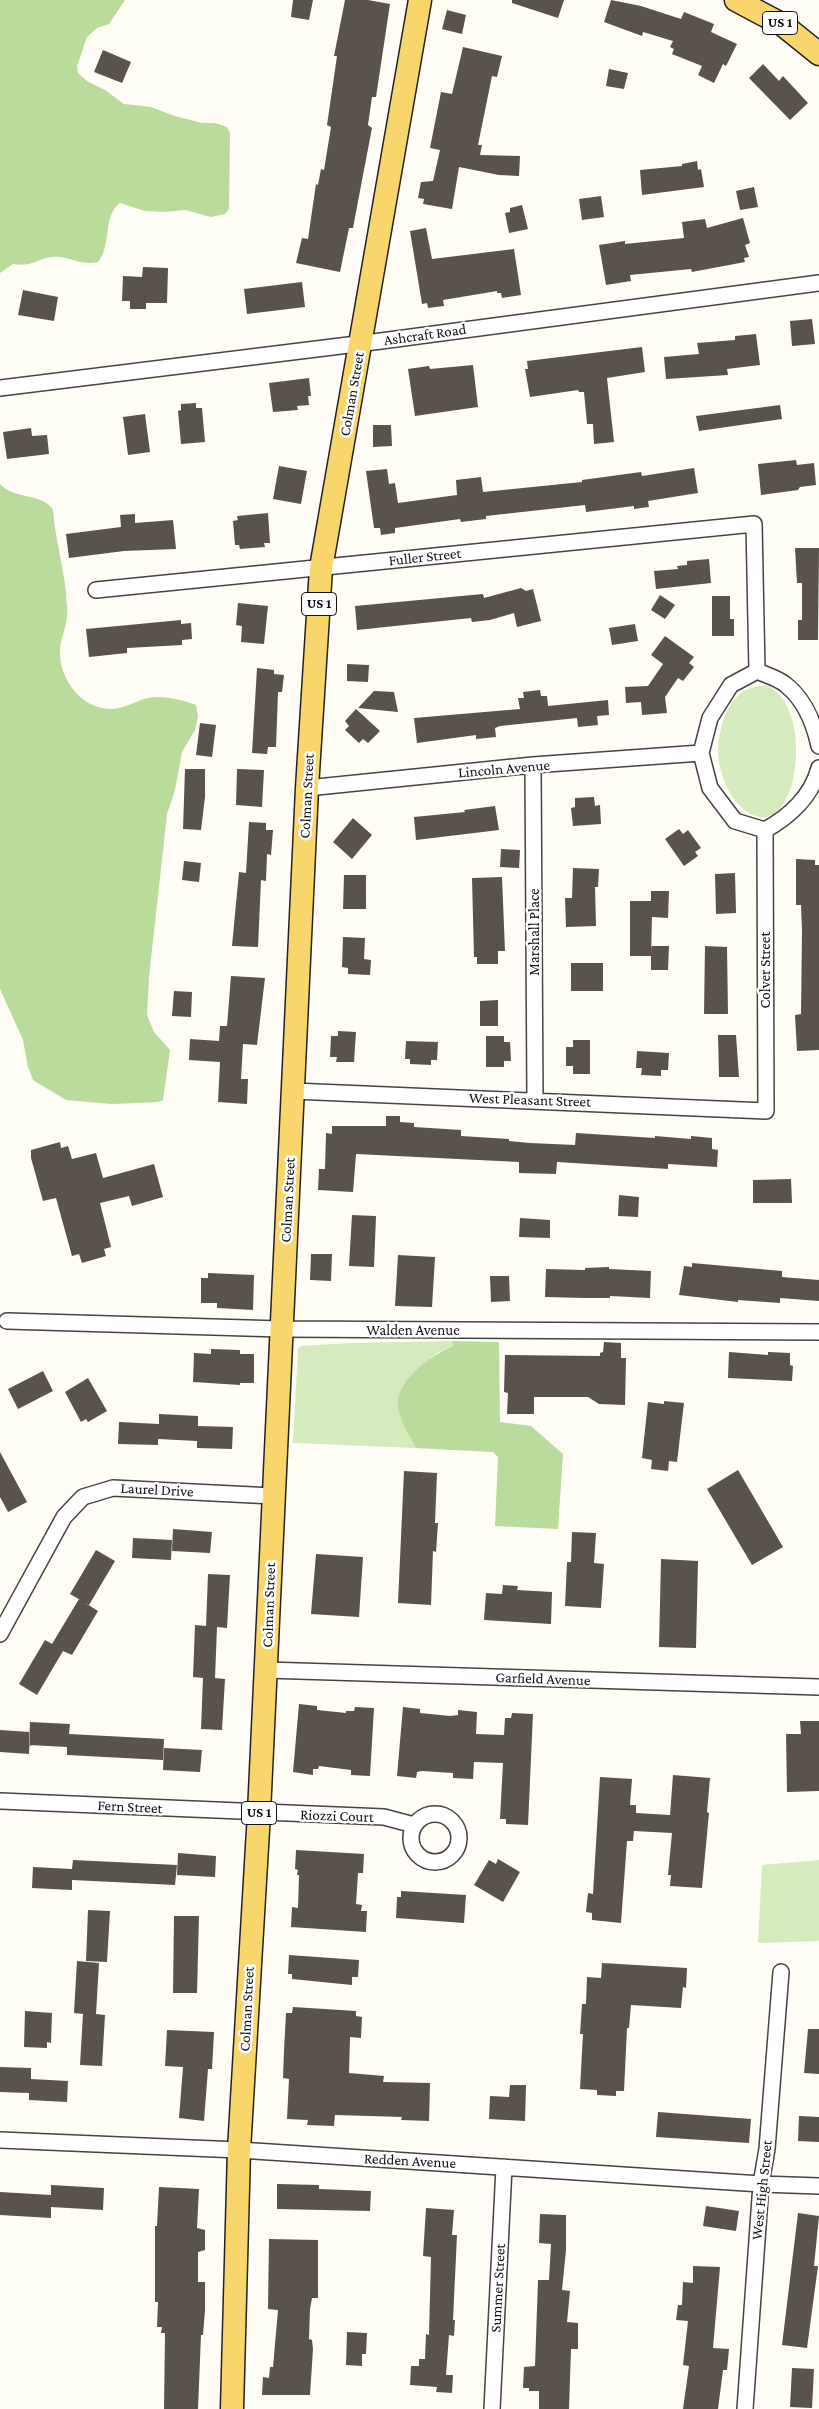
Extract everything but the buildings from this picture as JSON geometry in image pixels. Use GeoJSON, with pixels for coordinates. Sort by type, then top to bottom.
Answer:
{"type":"FeatureCollection","features":[{"type":"Feature","properties":{"kind":"main road","name":"Colman Street"},"geometry":{"type":"LineString","coordinates":[[232,2409],[239,2150],[259,1813],[281,1329],[321,568],[420,0]]}},
{"type":"Feature","properties":{"kind":"main road","name":"US 1"},"geometry":{"type":"LineString","coordinates":[[736,0],[783,25],[819,54]]}},
{"type":"Feature","properties":{"kind":"street","name":"Ashcraft Road"},"geometry":{"type":"LineString","coordinates":[[0,388],[819,283]]}},
{"type":"Feature","properties":{"kind":"street","name":"Fuller Street"},"geometry":{"type":"LineString","coordinates":[[96,590],[754,524],[757,671]]}},
{"type":"Feature","properties":{"kind":"street"},"geometry":{"type":"LineString","coordinates":[[819,746],[814,724],[802,702],[785,684],[757,671],[731,685],[710,718],[701,752],[710,788],[735,821],[764,830],[783,820],[804,799],[817,776],[819,768]]}},
{"type":"Feature","properties":{"kind":"street","name":"Lincoln Avenue"},"geometry":{"type":"LineString","coordinates":[[308,788],[534,765],[701,752]]}},
{"type":"Feature","properties":{"kind":"street","name":"Marshall Place"},"geometry":{"type":"LineString","coordinates":[[534,765],[535,1100]]}},
{"type":"Feature","properties":{"kind":"street","name":"Colver Street"},"geometry":{"type":"LineString","coordinates":[[764,830],[766,1111]]}},
{"type":"Feature","properties":{"kind":"street","name":"West Pleasant Street"},"geometry":{"type":"LineString","coordinates":[[294,1091],[766,1111]]}},
{"type":"Feature","properties":{"kind":"street","name":"Walden Avenue"},"geometry":{"type":"LineString","coordinates":[[7,1321],[281,1329],[819,1332]]}},
{"type":"Feature","properties":{"kind":"street","name":"Laurel Drive"},"geometry":{"type":"LineString","coordinates":[[0,1634],[64,1517],[83,1497],[113,1488],[273,1496]]}},
{"type":"Feature","properties":{"kind":"street","name":"Garfield Avenue"},"geometry":{"type":"LineString","coordinates":[[266,1670],[819,1687]]}},
{"type":"Feature","properties":{"kind":"street","name":"Fern Street"},"geometry":{"type":"LineString","coordinates":[[0,1801],[259,1813]]}},
{"type":"Feature","properties":{"kind":"street","name":"Riozzi Court"},"geometry":{"type":"LineString","coordinates":[[259,1813],[384,1817],[414,1825]]}},
{"type":"Feature","properties":{"kind":"street","name":"West High Street"},"geometry":{"type":"LineString","coordinates":[[745,2409],[761,2184],[767,2149],[781,1972]]}},
{"type":"Feature","properties":{"kind":"street","name":"Redden Avenue"},"geometry":{"type":"LineString","coordinates":[[0,2140],[239,2150],[761,2184],[819,2186]]}},
{"type":"Feature","properties":{"kind":"street","name":"Summer Street"},"geometry":{"type":"LineString","coordinates":[[492,2409],[504,2167]]}},
{"type":"Feature","properties":{"kind":"green space"},"geometry":{"type":"Polygon","coordinates":[[[0,0],[125,0],[109,24],[97,28],[87,37],[77,66],[78,73],[87,81],[105,90],[124,104],[151,107],[175,116],[227,127],[230,133],[229,209],[225,214],[211,217],[185,210],[145,211],[120,203],[111,215],[105,248],[98,262],[85,263],[52,257],[30,264],[13,264],[0,273],[0,0]]]}},
{"type":"Feature","properties":{"kind":"green space"},"geometry":{"type":"Polygon","coordinates":[[[0,484],[13,492],[43,501],[53,510],[65,582],[67,607],[67,620],[60,648],[61,663],[68,683],[75,691],[82,698],[100,708],[120,708],[154,697],[172,698],[196,705],[198,717],[195,730],[182,752],[175,790],[167,814],[149,977],[147,1015],[154,1032],[170,1050],[163,1100],[158,1102],[112,1104],[66,1100],[33,1080],[28,1067],[23,1040],[0,989],[0,484]]]}},
{"type":"Feature","properties":{"kind":"green space"},"geometry":{"type":"Polygon","coordinates":[[[766,685],[782,699],[792,721],[796,747],[794,773],[787,797],[776,813],[760,817],[741,807],[732,796],[722,774],[718,752],[721,728],[735,698],[744,691],[766,685]]]}},
{"type":"Feature","properties":{"kind":"green space"},"geometry":{"type":"Polygon","coordinates":[[[452,1341],[453,1346],[437,1353],[411,1375],[399,1411],[416,1448],[293,1443],[298,1348],[302,1346],[349,1343],[452,1341]]]}},
{"type":"Feature","properties":{"kind":"green space"},"geometry":{"type":"Polygon","coordinates":[[[452,1341],[499,1342],[500,1422],[531,1426],[563,1454],[558,1529],[495,1526],[498,1457],[493,1452],[416,1448],[399,1412],[398,1401],[401,1390],[415,1371],[424,1363],[453,1346],[452,1341]]]}},
{"type":"Feature","properties":{"kind":"green space"},"geometry":{"type":"Polygon","coordinates":[[[819,1860],[819,1941],[758,1943],[762,1865],[819,1860]]]}}]}
